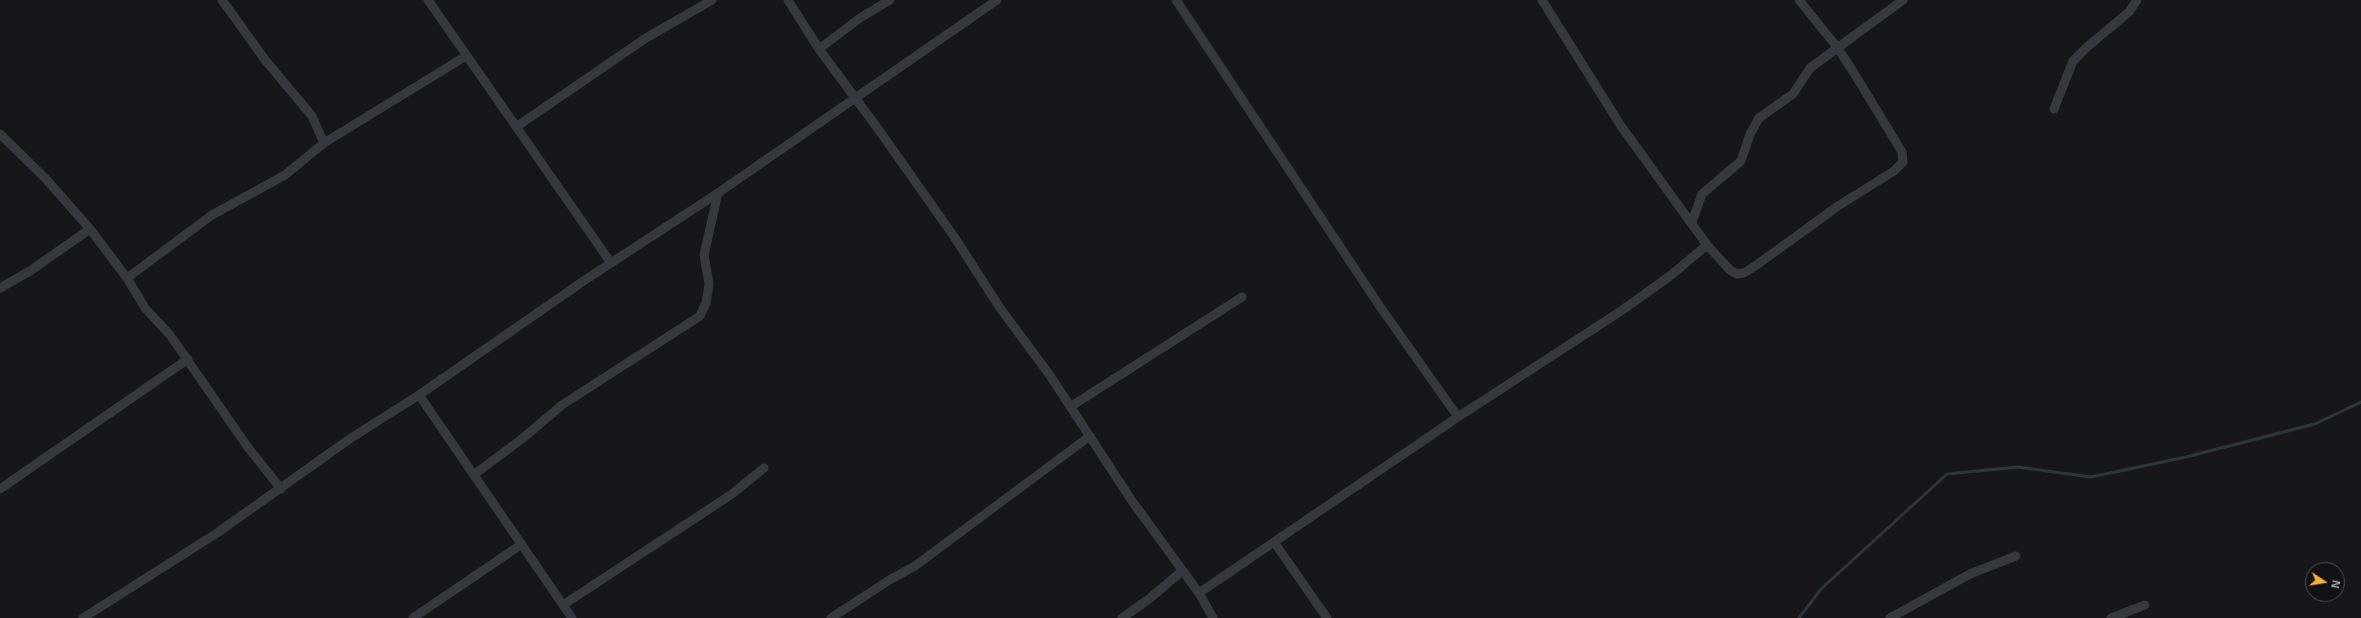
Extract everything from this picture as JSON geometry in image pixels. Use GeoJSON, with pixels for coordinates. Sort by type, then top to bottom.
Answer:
{"type":"FeatureCollection","features":[{"type":"Feature","properties":{"kind":"street"},"geometry":{"type":"LineString","coordinates":[[222,0],[266,61],[312,116],[324,143]]}},
{"type":"Feature","properties":{"kind":"street"},"geometry":{"type":"LineString","coordinates":[[516,127],[646,38],[712,0]]}},
{"type":"Feature","properties":{"kind":"street"},"geometry":{"type":"LineString","coordinates":[[788,0],[819,49],[955,238],[1000,308],[1090,436],[1132,501],[1199,593],[1213,618]]}},
{"type":"Feature","properties":{"kind":"street"},"geometry":{"type":"LineString","coordinates":[[819,49],[860,18],[890,0]]}},
{"type":"Feature","properties":{"kind":"street"},"geometry":{"type":"LineString","coordinates":[[83,618],[217,533],[386,414],[419,395],[463,363],[611,263],[718,193],[997,0]]}},
{"type":"Feature","properties":{"kind":"street"},"geometry":{"type":"LineString","coordinates":[[1176,0],[1381,308],[1458,417]]}},
{"type":"Feature","properties":{"kind":"street"},"geometry":{"type":"LineString","coordinates":[[1542,0],[1621,126],[1692,222],[1707,245],[1730,270],[1737,274],[1744,274],[1838,206],[1894,171],[1903,162],[1904,158],[1898,145],[1836,47],[1799,0]]}},
{"type":"Feature","properties":{"kind":"street"},"geometry":{"type":"LineString","coordinates":[[1692,222],[1702,194],[1737,165],[1743,157],[1750,134],[1759,118],[1793,94],[1810,68],[1836,47],[1903,0]]}},
{"type":"Feature","properties":{"kind":"street"},"geometry":{"type":"LineString","coordinates":[[2054,109],[2073,61],[2086,47],[2129,12],[2137,0]]}},
{"type":"Feature","properties":{"kind":"street"},"geometry":{"type":"LineString","coordinates":[[430,1],[466,56],[611,263]]}},
{"type":"Feature","properties":{"kind":"street"},"geometry":{"type":"LineString","coordinates":[[127,278],[212,215],[285,175],[324,143],[466,56]]}},
{"type":"Feature","properties":{"kind":"street"},"geometry":{"type":"LineString","coordinates":[[0,134],[46,179],[90,229],[127,278],[145,308],[170,334],[247,446],[281,489]]}},
{"type":"Feature","properties":{"kind":"street"},"geometry":{"type":"LineString","coordinates":[[475,474],[523,438],[562,405],[700,316],[706,302],[709,284],[704,255],[718,193]]}},
{"type":"Feature","properties":{"kind":"street"},"geometry":{"type":"LineString","coordinates":[[0,288],[30,271],[90,229]]}},
{"type":"Feature","properties":{"kind":"street"},"geometry":{"type":"LineString","coordinates":[[1199,593],[1458,417],[1621,311],[1670,276],[1707,245]]}},
{"type":"Feature","properties":{"kind":"street"},"geometry":{"type":"LineString","coordinates":[[1070,407],[1242,297]]}},
{"type":"Feature","properties":{"kind":"street"},"geometry":{"type":"LineString","coordinates":[[0,489],[188,359]]}},
{"type":"Feature","properties":{"kind":"street"},"geometry":{"type":"LineString","coordinates":[[419,395],[475,474],[572,618]]}},
{"type":"Feature","properties":{"kind":"street"},"geometry":{"type":"LineString","coordinates":[[831,618],[891,579],[915,566],[1090,436]]}},
{"type":"Feature","properties":{"kind":"street"},"geometry":{"type":"LineString","coordinates":[[563,605],[732,494],[764,468]]}},
{"type":"Feature","properties":{"kind":"street"},"geometry":{"type":"LineString","coordinates":[[1274,542],[1327,618]]}},
{"type":"Feature","properties":{"kind":"street"},"geometry":{"type":"LineString","coordinates":[[413,618],[522,544]]}},
{"type":"Feature","properties":{"kind":"street"},"geometry":{"type":"LineString","coordinates":[[1890,618],[1970,574],[2016,556]]}},
{"type":"Feature","properties":{"kind":"street"},"geometry":{"type":"LineString","coordinates":[[1122,618],[1150,599],[1182,571]]}},
{"type":"Feature","properties":{"kind":"street"},"geometry":{"type":"LineString","coordinates":[[2111,618],[2145,605]]}},
{"type":"Feature","properties":{"kind":"waterway"},"geometry":{"type":"LineString","coordinates":[[1799,618],[1821,589],[1947,474],[2018,467],[2091,477],[2186,457],[2315,424],[2361,402]]}}]}
